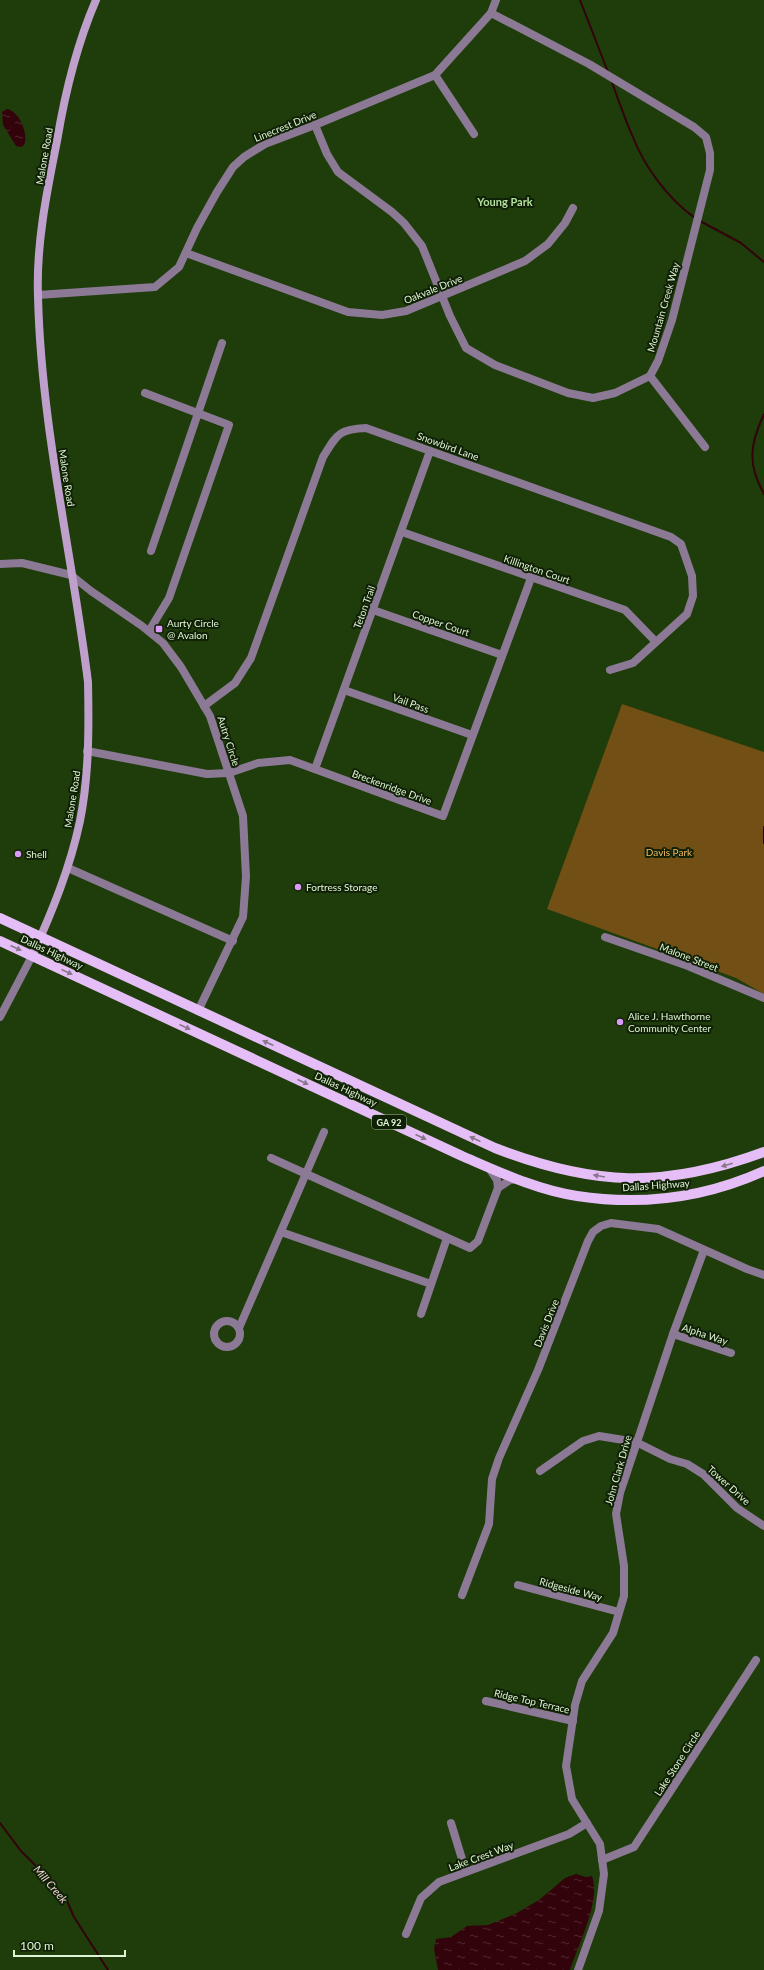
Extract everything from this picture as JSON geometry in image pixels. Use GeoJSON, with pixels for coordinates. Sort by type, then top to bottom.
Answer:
{"type":"FeatureCollection","features":[{"type":"Feature","properties":{"kind":"main road","name":"Dallas Highway"},"geometry":{"type":"LineString","coordinates":[[0,918],[494,1148],[545,1166],[605,1177],[629,1179],[658,1178],[705,1171],[732,1164],[764,1152]]}},
{"type":"Feature","properties":{"kind":"main road","name":"Dallas Highway"},"geometry":{"type":"LineString","coordinates":[[0,941],[489,1168],[519,1179],[576,1196],[642,1200],[707,1192],[764,1171]]}},
{"type":"Feature","properties":{"kind":"street","name":"Malone Road"},"geometry":{"type":"LineString","coordinates":[[32,956],[68,868],[80,822],[86,782],[88,682],[43,381],[38,295],[39,258],[46,197],[62,112],[71,76],[96,0]]}},
{"type":"Feature","properties":{"kind":"street","name":"Linecrest Drive"},"geometry":{"type":"LineString","coordinates":[[38,295],[155,287],[179,267],[197,228],[232,167],[244,156],[265,144],[435,75],[491,13],[496,0]]}},
{"type":"Feature","properties":{"kind":"street","name":"Mountain Creek Way"},"geometry":{"type":"LineString","coordinates":[[491,13],[589,64],[694,127],[706,137],[710,153],[710,170],[672,320],[658,361],[650,376]]}},
{"type":"Feature","properties":{"kind":"street"},"geometry":{"type":"LineString","coordinates":[[435,75],[474,134]]}},
{"type":"Feature","properties":{"kind":"street"},"geometry":{"type":"LineString","coordinates":[[315,125],[327,154],[338,172],[392,212],[404,223],[422,246],[450,316],[466,348],[495,365],[568,393],[593,398],[615,393],[650,376],[706,447]]}},
{"type":"Feature","properties":{"kind":"street","name":"Oakvale Drive"},"geometry":{"type":"LineString","coordinates":[[186,253],[348,312],[382,315],[406,311],[525,261],[548,244],[565,223],[573,208]]}},
{"type":"Feature","properties":{"kind":"street"},"geometry":{"type":"LineString","coordinates":[[151,551],[222,343]]}},
{"type":"Feature","properties":{"kind":"street"},"geometry":{"type":"LineString","coordinates":[[145,393],[229,425],[169,598],[149,631]]}},
{"type":"Feature","properties":{"kind":"street","name":"Snowbird Lane"},"geometry":{"type":"LineString","coordinates":[[204,706],[234,683],[251,658],[323,458],[336,435],[351,428],[366,428],[430,450],[671,537],[680,544],[692,576],[693,596],[686,614],[633,663],[610,670]]}},
{"type":"Feature","properties":{"kind":"street","name":"Teton Trail"},"geometry":{"type":"LineString","coordinates":[[315,769],[402,532],[430,450]]}},
{"type":"Feature","properties":{"kind":"street","name":"Killington Court"},"geometry":{"type":"LineString","coordinates":[[402,532],[625,610],[656,642]]}},
{"type":"Feature","properties":{"kind":"street","name":"Autry Circle"},"geometry":{"type":"LineString","coordinates":[[0,564],[22,563],[72,575],[91,591],[149,631],[163,643],[181,667],[210,716],[243,816],[246,834],[246,877],[243,917],[233,941],[198,1010]]}},
{"type":"Feature","properties":{"kind":"street","name":"Breckenridge Drive"},"geometry":{"type":"LineString","coordinates":[[87,751],[207,774],[229,773],[258,763],[290,760],[443,816],[531,578]]}},
{"type":"Feature","properties":{"kind":"street","name":"Copper Court"},"geometry":{"type":"LineString","coordinates":[[373,610],[502,655]]}},
{"type":"Feature","properties":{"kind":"street","name":"Vail Pass"},"geometry":{"type":"LineString","coordinates":[[344,690],[472,735]]}},
{"type":"Feature","properties":{"kind":"street"},"geometry":{"type":"LineString","coordinates":[[68,868],[233,941]]}},
{"type":"Feature","properties":{"kind":"street","name":"Malone Street"},"geometry":{"type":"LineString","coordinates":[[605,937],[688,966],[764,998]]}},
{"type":"Feature","properties":{"kind":"street"},"geometry":{"type":"LineString","coordinates":[[0,1017],[32,956]]}},
{"type":"Feature","properties":{"kind":"street"},"geometry":{"type":"LineString","coordinates":[[239,1328],[324,1132]]}},
{"type":"Feature","properties":{"kind":"street"},"geometry":{"type":"LineString","coordinates":[[271,1158],[470,1248],[473,1247],[478,1241],[498,1188],[497,1180],[489,1168]]}},
{"type":"Feature","properties":{"kind":"street"},"geometry":{"type":"LineString","coordinates":[[498,1188],[510,1180],[519,1179]]}},
{"type":"Feature","properties":{"kind":"street","name":"Davis Drive"},"geometry":{"type":"LineString","coordinates":[[462,1595],[489,1524],[492,1479],[499,1458],[538,1370],[588,1241],[593,1232],[601,1226],[611,1223],[651,1228],[668,1233],[764,1275]]}},
{"type":"Feature","properties":{"kind":"street"},"geometry":{"type":"LineString","coordinates":[[281,1232],[431,1284]]}},
{"type":"Feature","properties":{"kind":"street"},"geometry":{"type":"LineString","coordinates":[[421,1314],[448,1238]]}},
{"type":"Feature","properties":{"kind":"street","name":"John Clark Drive"},"geometry":{"type":"LineString","coordinates":[[578,1970],[599,1911],[604,1874],[600,1844],[572,1799],[566,1766],[575,1705],[582,1681],[613,1634],[624,1596],[624,1566],[616,1514],[620,1493],[673,1334],[704,1250]]}},
{"type":"Feature","properties":{"kind":"street","name":"Alpha Way"},"geometry":{"type":"LineString","coordinates":[[673,1334],[731,1353]]}},
{"type":"Feature","properties":{"kind":"street","name":"Tower Drive"},"geometry":{"type":"LineString","coordinates":[[540,1471],[583,1441],[599,1436],[636,1442],[670,1459],[687,1464],[703,1474],[737,1508],[764,1526]]}},
{"type":"Feature","properties":{"kind":"street","name":"Ridgeside Way"},"geometry":{"type":"LineString","coordinates":[[518,1585],[619,1612]]}},
{"type":"Feature","properties":{"kind":"street","name":"Lake Stone Circle"},"geometry":{"type":"LineString","coordinates":[[602,1860],[634,1847],[756,1660]]}},
{"type":"Feature","properties":{"kind":"street","name":"Ridge Top Terrace"},"geometry":{"type":"LineString","coordinates":[[486,1701],[573,1721]]}},
{"type":"Feature","properties":{"kind":"street","name":"Lake Crest Way"},"geometry":{"type":"LineString","coordinates":[[406,1934],[421,1898],[439,1882],[569,1834],[587,1822]]}},
{"type":"Feature","properties":{"kind":"street"},"geometry":{"type":"LineString","coordinates":[[451,1823],[466,1872]]}},
{"type":"Feature","properties":{"kind":"green space","name":"Davis Park"},"geometry":{"type":"Polygon","coordinates":[[[622,704],[764,752],[764,994],[736,978],[547,909],[622,704]]]}},
{"type":"Feature","properties":{"kind":"water"},"geometry":{"type":"Polygon","coordinates":[[[7,109],[19,118],[24,129],[25,140],[24,145],[21,147],[16,146],[3,125],[2,112],[7,109]]]}},
{"type":"Feature","properties":{"kind":"water"},"geometry":{"type":"Polygon","coordinates":[[[576,1874],[586,1877],[592,1876],[594,1886],[591,1910],[570,1970],[438,1970],[434,1949],[436,1939],[451,1937],[467,1926],[488,1925],[515,1914],[539,1900],[565,1878],[576,1874]]]}},
{"type":"Feature","properties":{"kind":"waterway"},"geometry":{"type":"LineString","coordinates":[[580,0],[608,72]]}},
{"type":"Feature","properties":{"kind":"waterway"},"geometry":{"type":"LineString","coordinates":[[611,80],[637,147],[650,170],[675,201],[695,218]]}},
{"type":"Feature","properties":{"kind":"waterway"},"geometry":{"type":"LineString","coordinates":[[700,221],[741,243],[764,262]]}},
{"type":"Feature","properties":{"kind":"waterway"},"geometry":{"type":"LineString","coordinates":[[764,414],[759,425],[752,454],[755,473],[764,494]]}},
{"type":"Feature","properties":{"kind":"waterway"},"geometry":{"type":"LineString","coordinates":[[764,827],[764,843]]}},
{"type":"Feature","properties":{"kind":"waterway","name":"Mill Creek"},"geometry":{"type":"LineString","coordinates":[[0,1823],[21,1851],[50,1880],[66,1899],[74,1917],[108,1970]]}},
{"type":"Feature","properties":{"kind":"place","name":"Aurty Circle @ Avalon"},"geometry":{"type":"Point","coordinates":[159,629]}},
{"type":"Feature","properties":{"kind":"place","name":"Shell"},"geometry":{"type":"Point","coordinates":[18,854]}},
{"type":"Feature","properties":{"kind":"place","name":"Fortress Storage"},"geometry":{"type":"Point","coordinates":[298,887]}},
{"type":"Feature","properties":{"kind":"place","name":"Alice J. Hawthorne Community Center"},"geometry":{"type":"Point","coordinates":[620,1022]}},
{"type":"Feature","properties":{"kind":"district","name":"Young Park"},"geometry":{"type":"Point","coordinates":[505,201]}}]}
